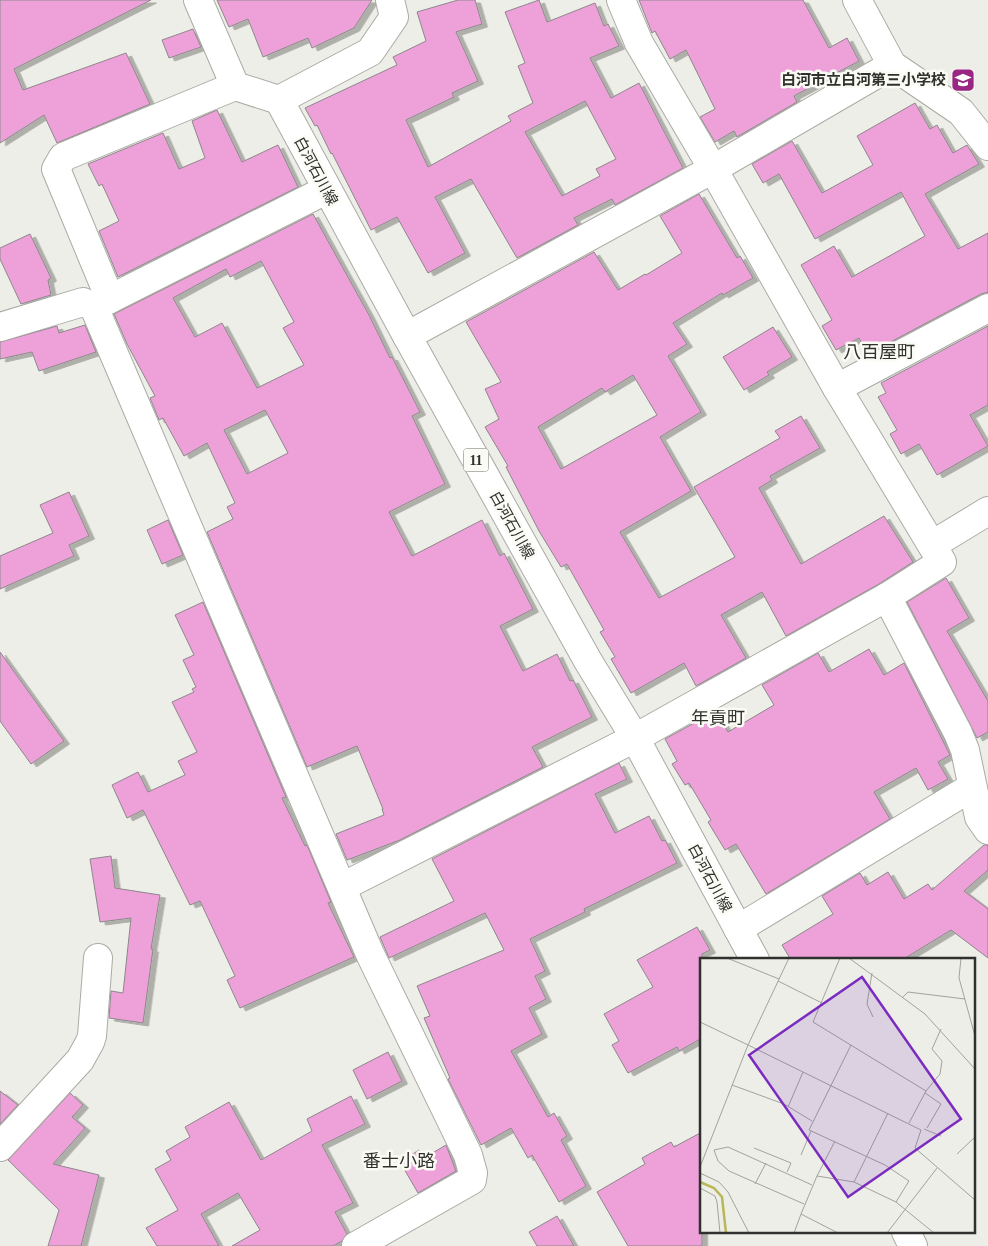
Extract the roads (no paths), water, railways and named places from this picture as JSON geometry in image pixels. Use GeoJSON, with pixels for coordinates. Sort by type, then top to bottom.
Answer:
{"type":"FeatureCollection","features":[{"type":"Feature","properties":{"kind":"street"},"geometry":{"type":"LineString","coordinates":[[198,0],[235,86]]}},
{"type":"Feature","properties":{"kind":"street"},"geometry":{"type":"LineString","coordinates":[[356,1246],[472,1180],[473,1174],[468,1155],[370,954],[308,812],[102,303],[56,169],[63,157],[235,86],[279,100],[370,52],[394,17],[390,0]]}},
{"type":"Feature","properties":{"kind":"street"},"geometry":{"type":"LineString","coordinates":[[342,887],[635,738],[887,597],[942,562],[837,388],[639,43],[621,0]]}},
{"type":"Feature","properties":{"kind":"street"},"geometry":{"type":"LineString","coordinates":[[857,0],[892,65],[961,112],[988,146]]}},
{"type":"Feature","properties":{"kind":"street"},"geometry":{"type":"LineString","coordinates":[[407,336],[713,169],[892,65]]}},
{"type":"Feature","properties":{"kind":"street","name":"白河石川線"},"geometry":{"type":"LineString","coordinates":[[279,100],[326,190],[588,661],[635,738],[753,958]]}},
{"type":"Feature","properties":{"kind":"street"},"geometry":{"type":"LineString","coordinates":[[0,327],[83,302],[102,303],[326,190]]}},
{"type":"Feature","properties":{"kind":"street"},"geometry":{"type":"LineString","coordinates":[[837,388],[988,308]]}},
{"type":"Feature","properties":{"kind":"street"},"geometry":{"type":"LineString","coordinates":[[932,545],[988,511]]}},
{"type":"Feature","properties":{"kind":"street"},"geometry":{"type":"LineString","coordinates":[[887,597],[958,733],[965,750],[979,817],[988,830]]}},
{"type":"Feature","properties":{"kind":"street"},"geometry":{"type":"LineString","coordinates":[[738,929],[972,786]]}},
{"type":"Feature","properties":{"kind":"street"},"geometry":{"type":"LineString","coordinates":[[0,1147],[80,1060],[86,1050],[92,1036],[98,958]]}},
{"type":"Feature","properties":{"kind":"street"},"geometry":{"type":"LineString","coordinates":[[907,1234],[913,1246]]}},
{"type":"Feature","properties":{"kind":"place","name":"白河市立白河第三小学校"},"geometry":{"type":"Point","coordinates":[963,80]}},
{"type":"Feature","properties":{"kind":"district","name":"八百屋町"},"geometry":{"type":"Point","coordinates":[879,352]}},
{"type":"Feature","properties":{"kind":"district","name":"年貢町"},"geometry":{"type":"Point","coordinates":[718,718]}},
{"type":"Feature","properties":{"kind":"district","name":"番士小路"},"geometry":{"type":"Point","coordinates":[399,1161]}}]}
